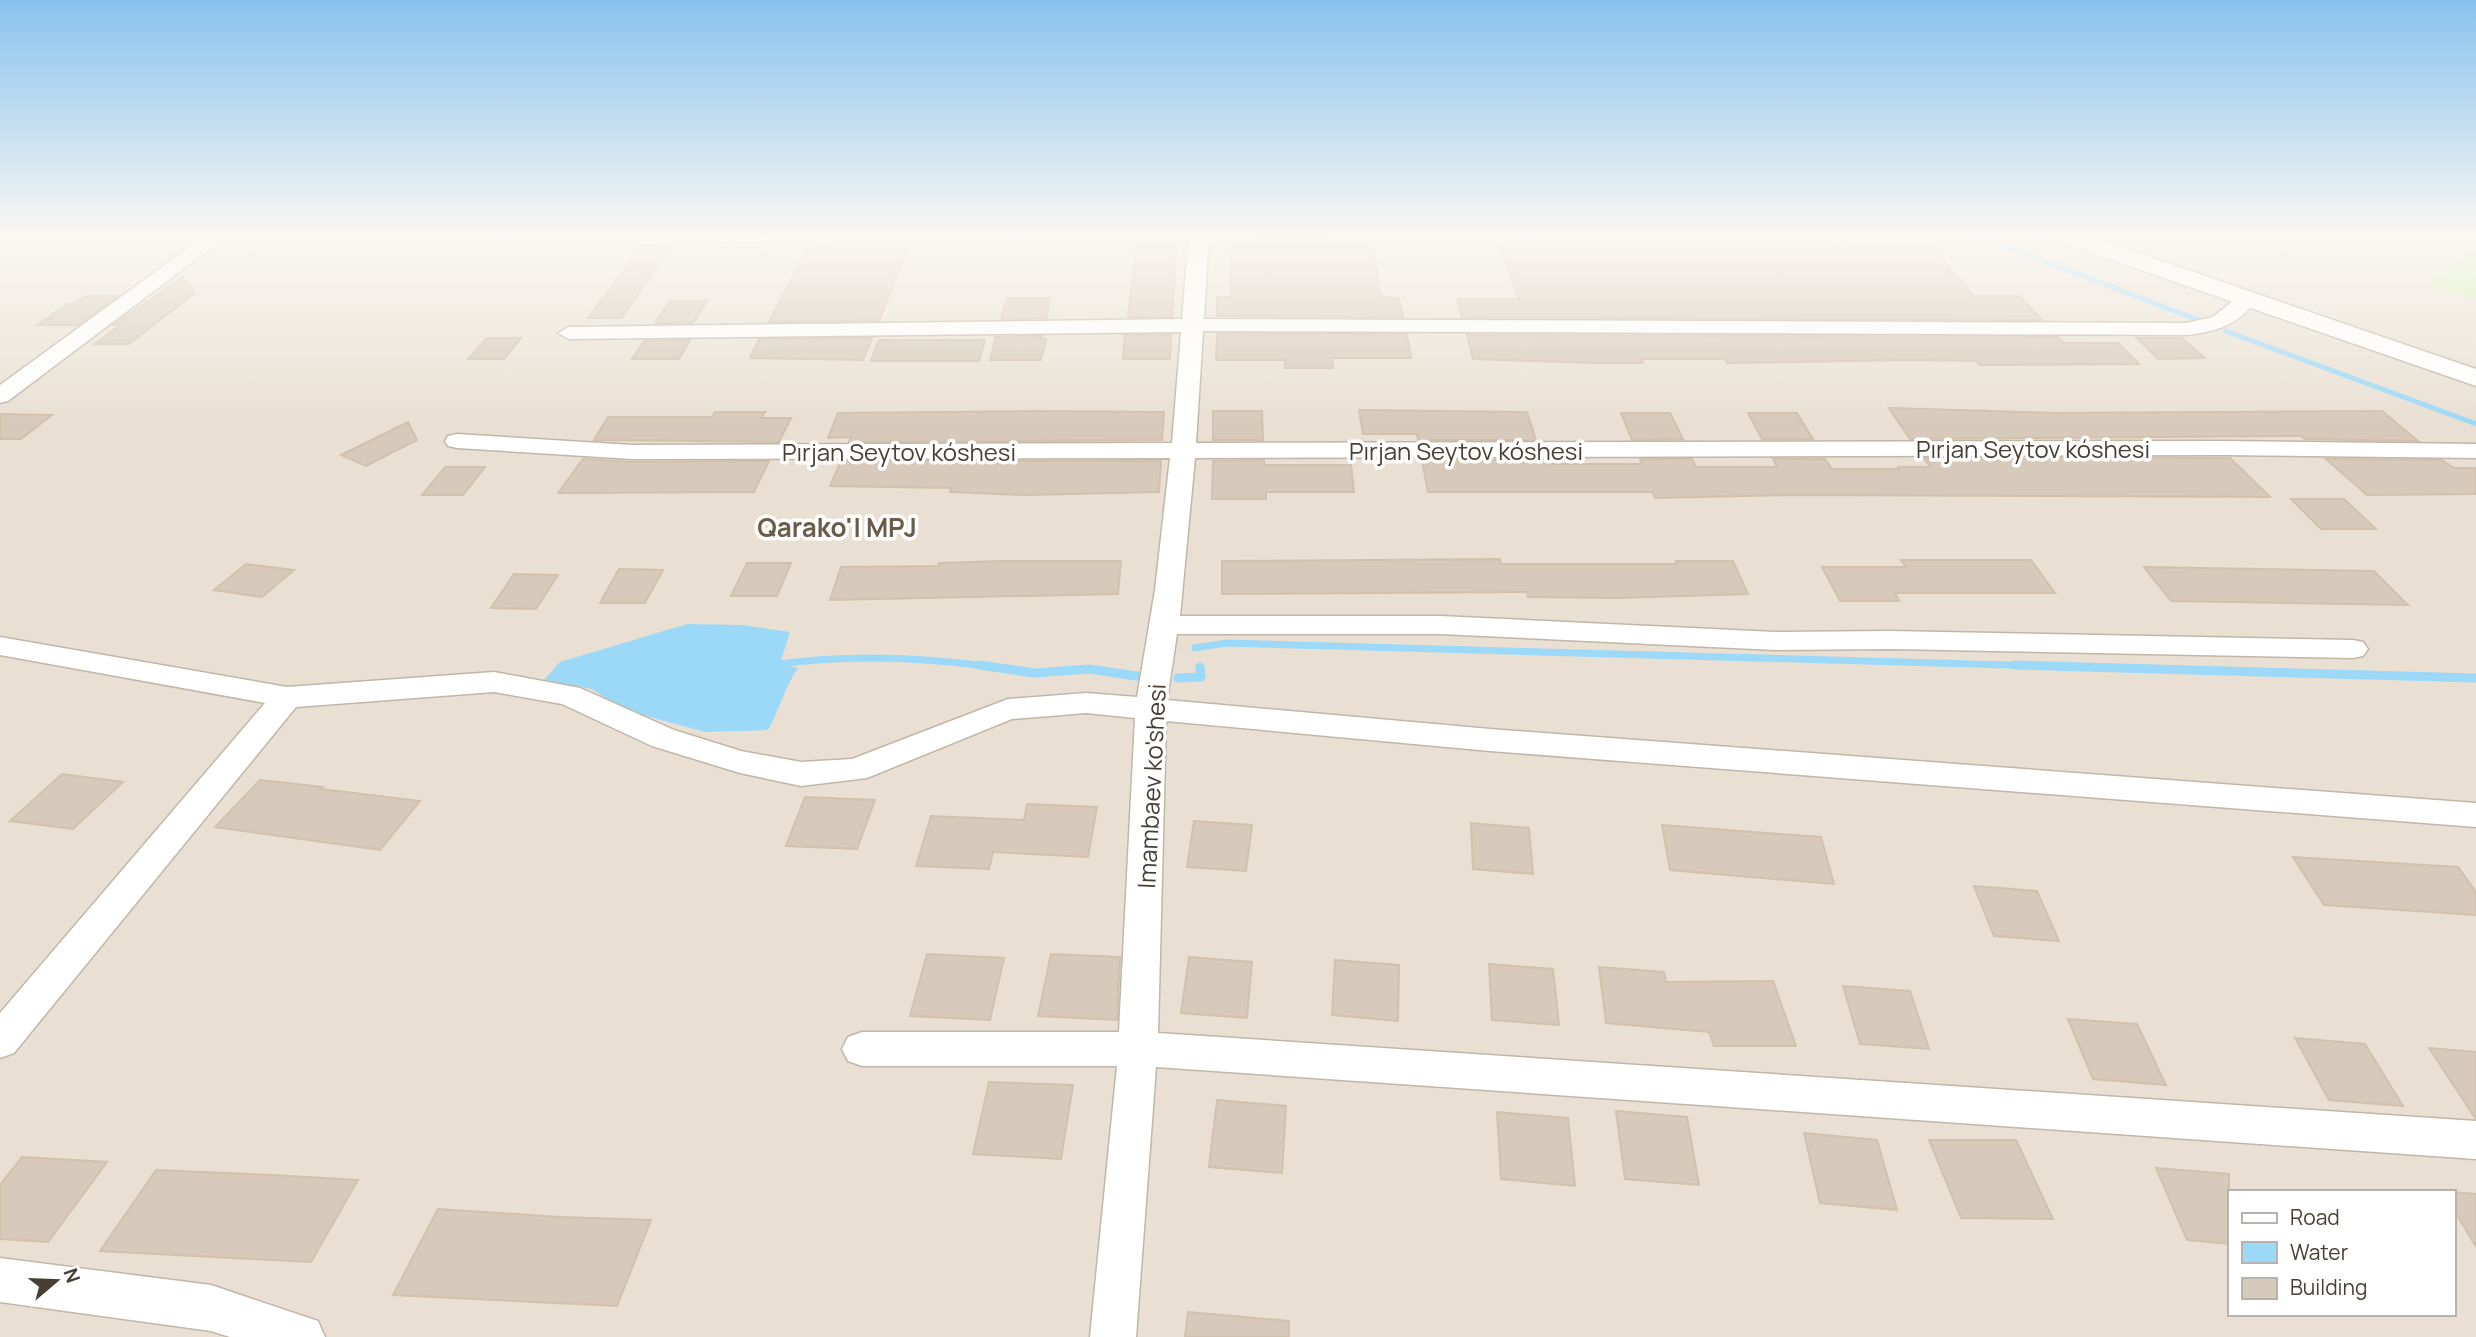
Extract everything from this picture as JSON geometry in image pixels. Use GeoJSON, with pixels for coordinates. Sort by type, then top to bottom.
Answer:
{"type":"FeatureCollection","features":[{"type":"Feature","properties":{"kind":"street"},"geometry":{"type":"LineString","coordinates":[[0,396],[134,297]]}},
{"type":"Feature","properties":{"kind":"street","name":"Imambaev ko'shesi"},"geometry":{"type":"LineString","coordinates":[[1113,1337],[1138,1049],[1151,707],[1184,450],[1194,297]]}},
{"type":"Feature","properties":{"kind":"street"},"geometry":{"type":"LineString","coordinates":[[2242,297],[2476,378]]}},
{"type":"Feature","properties":{"kind":"street"},"geometry":{"type":"LineString","coordinates":[[569,333],[1192,325],[2186,329],[2203,327],[2232,317],[2247,299]]}},
{"type":"Feature","properties":{"kind":"street","name":"Pırjan Seytov kóshesi"},"geometry":{"type":"LineString","coordinates":[[457,441],[632,452],[2223,448],[2476,451]]}},
{"type":"Feature","properties":{"kind":"street"},"geometry":{"type":"LineString","coordinates":[[1163,625],[1440,625],[1775,642],[1891,640],[2353,649]]}},
{"type":"Feature","properties":{"kind":"street"},"geometry":{"type":"LineString","coordinates":[[0,646],[287,697],[494,682],[569,695],[663,738],[740,762],[801,774],[856,771],[1008,709],[1086,703],[1490,740],[2476,815]]}},
{"type":"Feature","properties":{"kind":"street"},"geometry":{"type":"LineString","coordinates":[[0,1041],[287,697]]}},
{"type":"Feature","properties":{"kind":"street"},"geometry":{"type":"LineString","coordinates":[[862,1049],[1138,1049],[2476,1140]]}},
{"type":"Feature","properties":{"kind":"street"},"geometry":{"type":"LineString","coordinates":[[0,1280],[211,1308],[302,1337]]}},
{"type":"Feature","properties":{"kind":"shaded area"},"geometry":{"type":"Polygon","coordinates":[[[0,297],[2476,297],[2476,1337],[0,1337],[0,297]]]}},
{"type":"Feature","properties":{"kind":"water"},"geometry":{"type":"Polygon","coordinates":[[[687,624],[742,625],[790,632],[780,664],[798,668],[768,730],[705,732],[624,710],[592,689],[544,680],[560,662],[687,624]]]}},
{"type":"Feature","properties":{"kind":"building"},"geometry":{"type":"Polygon","coordinates":[[[84,297],[116,297],[78,325],[38,325],[67,304],[74,304],[84,297]]]}},
{"type":"Feature","properties":{"kind":"building"},"geometry":{"type":"Polygon","coordinates":[[[153,297],[189,297],[129,344],[95,344],[120,325],[113,325],[153,297]]]}},
{"type":"Feature","properties":{"kind":"building"},"geometry":{"type":"Polygon","coordinates":[[[603,297],[636,297],[621,318],[588,318],[603,297]]]}},
{"type":"Feature","properties":{"kind":"building"},"geometry":{"type":"Polygon","coordinates":[[[782,297],[888,297],[879,320],[769,322],[782,297]]]}},
{"type":"Feature","properties":{"kind":"building"},"geometry":{"type":"Polygon","coordinates":[[[1130,297],[1173,297],[1172,317],[1128,317],[1130,297]]]}},
{"type":"Feature","properties":{"kind":"building"},"geometry":{"type":"Polygon","coordinates":[[[1217,297],[1389,297],[1399,299],[1403,317],[1217,316],[1217,297]]]}},
{"type":"Feature","properties":{"kind":"building"},"geometry":{"type":"Polygon","coordinates":[[[2020,297],[2042,320],[1462,317],[1457,299],[2020,297]]]}},
{"type":"Feature","properties":{"kind":"building"},"geometry":{"type":"Polygon","coordinates":[[[1007,298],[1050,298],[1046,318],[1001,319],[1007,298]]]}},
{"type":"Feature","properties":{"kind":"building"},"geometry":{"type":"Polygon","coordinates":[[[670,301],[707,301],[693,323],[655,323],[670,301]]]}},
{"type":"Feature","properties":{"kind":"building"},"geometry":{"type":"Polygon","coordinates":[[[1217,334],[1407,334],[1411,358],[1332,358],[1333,368],[1285,368],[1285,360],[1216,360],[1217,334]]]}},
{"type":"Feature","properties":{"kind":"building"},"geometry":{"type":"Polygon","coordinates":[[[1125,335],[1171,335],[1170,359],[1123,359],[1125,335]]]}},
{"type":"Feature","properties":{"kind":"building"},"geometry":{"type":"Polygon","coordinates":[[[1467,335],[2058,337],[2064,343],[2118,343],[2139,364],[1979,365],[1976,361],[1911,360],[1727,363],[1724,359],[1641,359],[1643,363],[1596,363],[1473,359],[1467,335]]]}},
{"type":"Feature","properties":{"kind":"building"},"geometry":{"type":"Polygon","coordinates":[[[1042,336],[1041,339],[1046,339],[1041,360],[990,360],[996,337],[1042,336]]]}},
{"type":"Feature","properties":{"kind":"building"},"geometry":{"type":"Polygon","coordinates":[[[487,338],[521,338],[504,359],[468,359],[487,338]]]}},
{"type":"Feature","properties":{"kind":"building"},"geometry":{"type":"Polygon","coordinates":[[[872,338],[863,360],[750,358],[759,339],[872,338]]]}},
{"type":"Feature","properties":{"kind":"building"},"geometry":{"type":"Polygon","coordinates":[[[2137,338],[2182,338],[2205,358],[2158,359],[2137,338]]]}},
{"type":"Feature","properties":{"kind":"building"},"geometry":{"type":"Polygon","coordinates":[[[690,340],[679,359],[632,359],[644,341],[690,340]]]}},
{"type":"Feature","properties":{"kind":"building"},"geometry":{"type":"Polygon","coordinates":[[[879,340],[985,340],[979,361],[871,361],[879,340]]]}},
{"type":"Feature","properties":{"kind":"building"},"geometry":{"type":"Polygon","coordinates":[[[1889,408],[2056,413],[2382,411],[2418,441],[2305,439],[2301,436],[1910,439],[1889,408]]]}},
{"type":"Feature","properties":{"kind":"building"},"geometry":{"type":"Polygon","coordinates":[[[1359,410],[1527,412],[1536,440],[1418,440],[1417,434],[1363,434],[1359,410]]]}},
{"type":"Feature","properties":{"kind":"building"},"geometry":{"type":"Polygon","coordinates":[[[1213,411],[1262,411],[1263,440],[1213,440],[1213,411]]]}},
{"type":"Feature","properties":{"kind":"building"},"geometry":{"type":"Polygon","coordinates":[[[715,412],[765,412],[761,418],[791,418],[779,442],[594,440],[608,417],[712,417],[715,412]]]}},
{"type":"Feature","properties":{"kind":"building"},"geometry":{"type":"Polygon","coordinates":[[[1164,412],[1162,440],[849,442],[851,437],[828,438],[838,413],[1164,412]]]}},
{"type":"Feature","properties":{"kind":"building"},"geometry":{"type":"Polygon","coordinates":[[[1621,413],[1670,413],[1683,439],[1632,440],[1621,413]]]}},
{"type":"Feature","properties":{"kind":"building"},"geometry":{"type":"Polygon","coordinates":[[[1748,413],[1797,413],[1813,439],[1762,439],[1748,413]]]}},
{"type":"Feature","properties":{"kind":"building"},"geometry":{"type":"Polygon","coordinates":[[[0,414],[52,415],[21,439],[0,439],[0,414]]]}},
{"type":"Feature","properties":{"kind":"building"},"geometry":{"type":"Polygon","coordinates":[[[408,422],[417,440],[366,466],[341,455],[408,422]]]}},
{"type":"Feature","properties":{"kind":"building"},"geometry":{"type":"Polygon","coordinates":[[[1924,458],[2230,458],[2270,497],[1793,495],[1655,498],[1653,492],[1428,492],[1422,460],[1543,460],[1547,464],[1642,464],[1640,459],[1692,459],[1696,467],[1777,467],[1773,459],[1825,459],[1832,469],[1899,469],[1898,467],[1930,467],[1924,458]]]}},
{"type":"Feature","properties":{"kind":"building"},"geometry":{"type":"Polygon","coordinates":[[[583,459],[632,462],[769,461],[754,492],[558,493],[583,459]]]}},
{"type":"Feature","properties":{"kind":"building"},"geometry":{"type":"Polygon","coordinates":[[[2326,459],[2442,460],[2454,468],[2476,468],[2476,494],[2367,495],[2326,459]]]}},
{"type":"Feature","properties":{"kind":"building"},"geometry":{"type":"Polygon","coordinates":[[[1264,460],[1264,465],[1351,465],[1354,492],[1266,492],[1266,499],[1212,499],[1213,461],[1264,460]]]}},
{"type":"Feature","properties":{"kind":"building"},"geometry":{"type":"Polygon","coordinates":[[[841,461],[1161,461],[1161,464],[1159,492],[1025,495],[950,492],[951,488],[830,486],[841,461]]]}},
{"type":"Feature","properties":{"kind":"building"},"geometry":{"type":"Polygon","coordinates":[[[445,467],[485,467],[463,495],[422,495],[445,467]]]}},
{"type":"Feature","properties":{"kind":"building"},"geometry":{"type":"Polygon","coordinates":[[[2291,499],[2344,499],[2376,529],[2321,529],[2291,499]]]}},
{"type":"Feature","properties":{"kind":"building"},"geometry":{"type":"Polygon","coordinates":[[[1500,559],[1501,564],[1677,564],[1676,561],[1733,561],[1748,594],[1617,598],[1528,597],[1527,592],[1222,594],[1222,561],[1500,559]]]}},
{"type":"Feature","properties":{"kind":"building"},"geometry":{"type":"Polygon","coordinates":[[[1901,560],[2031,560],[2055,593],[1895,593],[1899,601],[1840,601],[1822,567],[1906,567],[1901,560]]]}},
{"type":"Feature","properties":{"kind":"building"},"geometry":{"type":"Polygon","coordinates":[[[1121,561],[1118,594],[830,600],[841,567],[938,566],[939,563],[1121,561]]]}},
{"type":"Feature","properties":{"kind":"building"},"geometry":{"type":"Polygon","coordinates":[[[747,563],[791,563],[777,596],[731,596],[747,563]]]}},
{"type":"Feature","properties":{"kind":"building"},"geometry":{"type":"Polygon","coordinates":[[[246,564],[294,570],[262,597],[214,590],[246,564]]]}},
{"type":"Feature","properties":{"kind":"building"},"geometry":{"type":"Polygon","coordinates":[[[2144,567],[2374,571],[2408,605],[2171,601],[2144,567]]]}},
{"type":"Feature","properties":{"kind":"building"},"geometry":{"type":"Polygon","coordinates":[[[619,569],[663,570],[645,603],[600,603],[619,569]]]}},
{"type":"Feature","properties":{"kind":"building"},"geometry":{"type":"Polygon","coordinates":[[[514,574],[558,575],[536,609],[491,608],[514,574]]]}},
{"type":"Feature","properties":{"kind":"building"},"geometry":{"type":"Polygon","coordinates":[[[62,774],[123,782],[73,829],[10,821],[62,774]]]}},
{"type":"Feature","properties":{"kind":"building"},"geometry":{"type":"Polygon","coordinates":[[[260,780],[420,801],[380,850],[215,827],[260,780]]]}},
{"type":"Feature","properties":{"kind":"building"},"geometry":{"type":"Polygon","coordinates":[[[805,797],[875,800],[857,849],[786,846],[805,797]]]}},
{"type":"Feature","properties":{"kind":"building"},"geometry":{"type":"Polygon","coordinates":[[[1027,804],[1097,807],[1088,857],[993,852],[989,869],[916,866],[931,816],[1024,820],[1027,804]]]}},
{"type":"Feature","properties":{"kind":"building"},"geometry":{"type":"Polygon","coordinates":[[[1194,821],[1252,825],[1246,871],[1187,867],[1194,821]]]}},
{"type":"Feature","properties":{"kind":"building"},"geometry":{"type":"Polygon","coordinates":[[[1471,823],[1529,828],[1533,874],[1473,869],[1471,823]]]}},
{"type":"Feature","properties":{"kind":"building"},"geometry":{"type":"Polygon","coordinates":[[[1662,825],[1821,837],[1834,884],[1670,870],[1662,825]]]}},
{"type":"Feature","properties":{"kind":"building"},"geometry":{"type":"Polygon","coordinates":[[[2293,857],[2458,867],[2476,892],[2476,915],[2324,905],[2293,857]]]}},
{"type":"Feature","properties":{"kind":"building"},"geometry":{"type":"Polygon","coordinates":[[[1974,886],[2037,891],[2059,941],[1994,936],[1974,886]]]}},
{"type":"Feature","properties":{"kind":"building"},"geometry":{"type":"Polygon","coordinates":[[[927,954],[1004,958],[990,1020],[910,1016],[927,954]]]}},
{"type":"Feature","properties":{"kind":"building"},"geometry":{"type":"Polygon","coordinates":[[[1051,954],[1120,957],[1117,1020],[1038,1016],[1051,954]]]}},
{"type":"Feature","properties":{"kind":"building"},"geometry":{"type":"Polygon","coordinates":[[[1189,957],[1252,962],[1247,1018],[1181,1013],[1189,957]]]}},
{"type":"Feature","properties":{"kind":"building"},"geometry":{"type":"Polygon","coordinates":[[[1335,960],[1399,965],[1398,1021],[1332,1015],[1335,960]]]}},
{"type":"Feature","properties":{"kind":"building"},"geometry":{"type":"Polygon","coordinates":[[[1489,964],[1553,969],[1559,1025],[1492,1020],[1489,964]]]}},
{"type":"Feature","properties":{"kind":"building"},"geometry":{"type":"Polygon","coordinates":[[[1599,967],[1664,972],[1666,982],[1773,981],[1796,1046],[1714,1046],[1709,1032],[1606,1023],[1599,967]]]}},
{"type":"Feature","properties":{"kind":"building"},"geometry":{"type":"Polygon","coordinates":[[[1843,986],[1910,991],[1929,1049],[1860,1044],[1843,986]]]}},
{"type":"Feature","properties":{"kind":"building"},"geometry":{"type":"Polygon","coordinates":[[[2068,1019],[2137,1024],[2166,1085],[2093,1079],[2068,1019]]]}},
{"type":"Feature","properties":{"kind":"building"},"geometry":{"type":"Polygon","coordinates":[[[2295,1038],[2365,1044],[2403,1106],[2329,1100],[2295,1038]]]}},
{"type":"Feature","properties":{"kind":"building"},"geometry":{"type":"Polygon","coordinates":[[[2429,1048],[2476,1052],[2476,1118],[2475,1118],[2429,1048]]]}},
{"type":"Feature","properties":{"kind":"building"},"geometry":{"type":"Polygon","coordinates":[[[989,1082],[1073,1085],[1061,1159],[973,1154],[989,1082]]]}},
{"type":"Feature","properties":{"kind":"building"},"geometry":{"type":"Polygon","coordinates":[[[1217,1100],[1286,1106],[1282,1173],[1209,1167],[1217,1100]]]}},
{"type":"Feature","properties":{"kind":"building"},"geometry":{"type":"Polygon","coordinates":[[[1616,1111],[1687,1117],[1699,1185],[1625,1179],[1616,1111]]]}},
{"type":"Feature","properties":{"kind":"building"},"geometry":{"type":"Polygon","coordinates":[[[1497,1112],[1568,1118],[1575,1186],[1501,1179],[1497,1112]]]}},
{"type":"Feature","properties":{"kind":"building"},"geometry":{"type":"Polygon","coordinates":[[[1804,1133],[1877,1140],[1897,1210],[1820,1203],[1804,1133]]]}},
{"type":"Feature","properties":{"kind":"building"},"geometry":{"type":"Polygon","coordinates":[[[1929,1140],[2016,1140],[2053,1219],[1961,1218],[1929,1140]]]}},
{"type":"Feature","properties":{"kind":"building"},"geometry":{"type":"Polygon","coordinates":[[[22,1157],[107,1162],[48,1242],[0,1239],[0,1185],[22,1157]]]}},
{"type":"Feature","properties":{"kind":"building"},"geometry":{"type":"Polygon","coordinates":[[[2156,1168],[2229,1174],[2228,1244],[2187,1240],[2156,1168]]]}},
{"type":"Feature","properties":{"kind":"building"},"geometry":{"type":"Polygon","coordinates":[[[156,1170],[358,1180],[311,1262],[100,1251],[156,1170]]]}},
{"type":"Feature","properties":{"kind":"building"},"geometry":{"type":"Polygon","coordinates":[[[2455,1192],[2476,1194],[2476,1247],[2455,1211],[2455,1192]]]}},
{"type":"Feature","properties":{"kind":"building"},"geometry":{"type":"Polygon","coordinates":[[[438,1209],[651,1220],[617,1306],[393,1295],[438,1209]]]}},
{"type":"Feature","properties":{"kind":"building"},"geometry":{"type":"Polygon","coordinates":[[[1188,1312],[1289,1321],[1289,1337],[1185,1337],[1188,1312]]]}},
{"type":"Feature","properties":{"kind":"waterway"},"geometry":{"type":"LineString","coordinates":[[2139,297],[2198,320]]}},
{"type":"Feature","properties":{"kind":"waterway"},"geometry":{"type":"LineString","coordinates":[[2226,331],[2476,424]]}},
{"type":"Feature","properties":{"kind":"waterway"},"geometry":{"type":"LineString","coordinates":[[1195,648],[1226,643],[2077,667]]}},
{"type":"Feature","properties":{"kind":"waterway"},"geometry":{"type":"LineString","coordinates":[[779,664],[886,658],[992,667]]}},
{"type":"Feature","properties":{"kind":"waterway"},"geometry":{"type":"LineString","coordinates":[[980,665],[1034,673],[1089,669],[1143,677]]}},
{"type":"Feature","properties":{"kind":"waterway"},"geometry":{"type":"LineString","coordinates":[[2015,665],[2476,678]]}},
{"type":"Feature","properties":{"kind":"waterway"},"geometry":{"type":"LineString","coordinates":[[1178,678],[1201,677],[1200,667]]}},
{"type":"Feature","properties":{"kind":"district","name":"Qarako'l MPJ"},"geometry":{"type":"Point","coordinates":[837,527]}}]}
